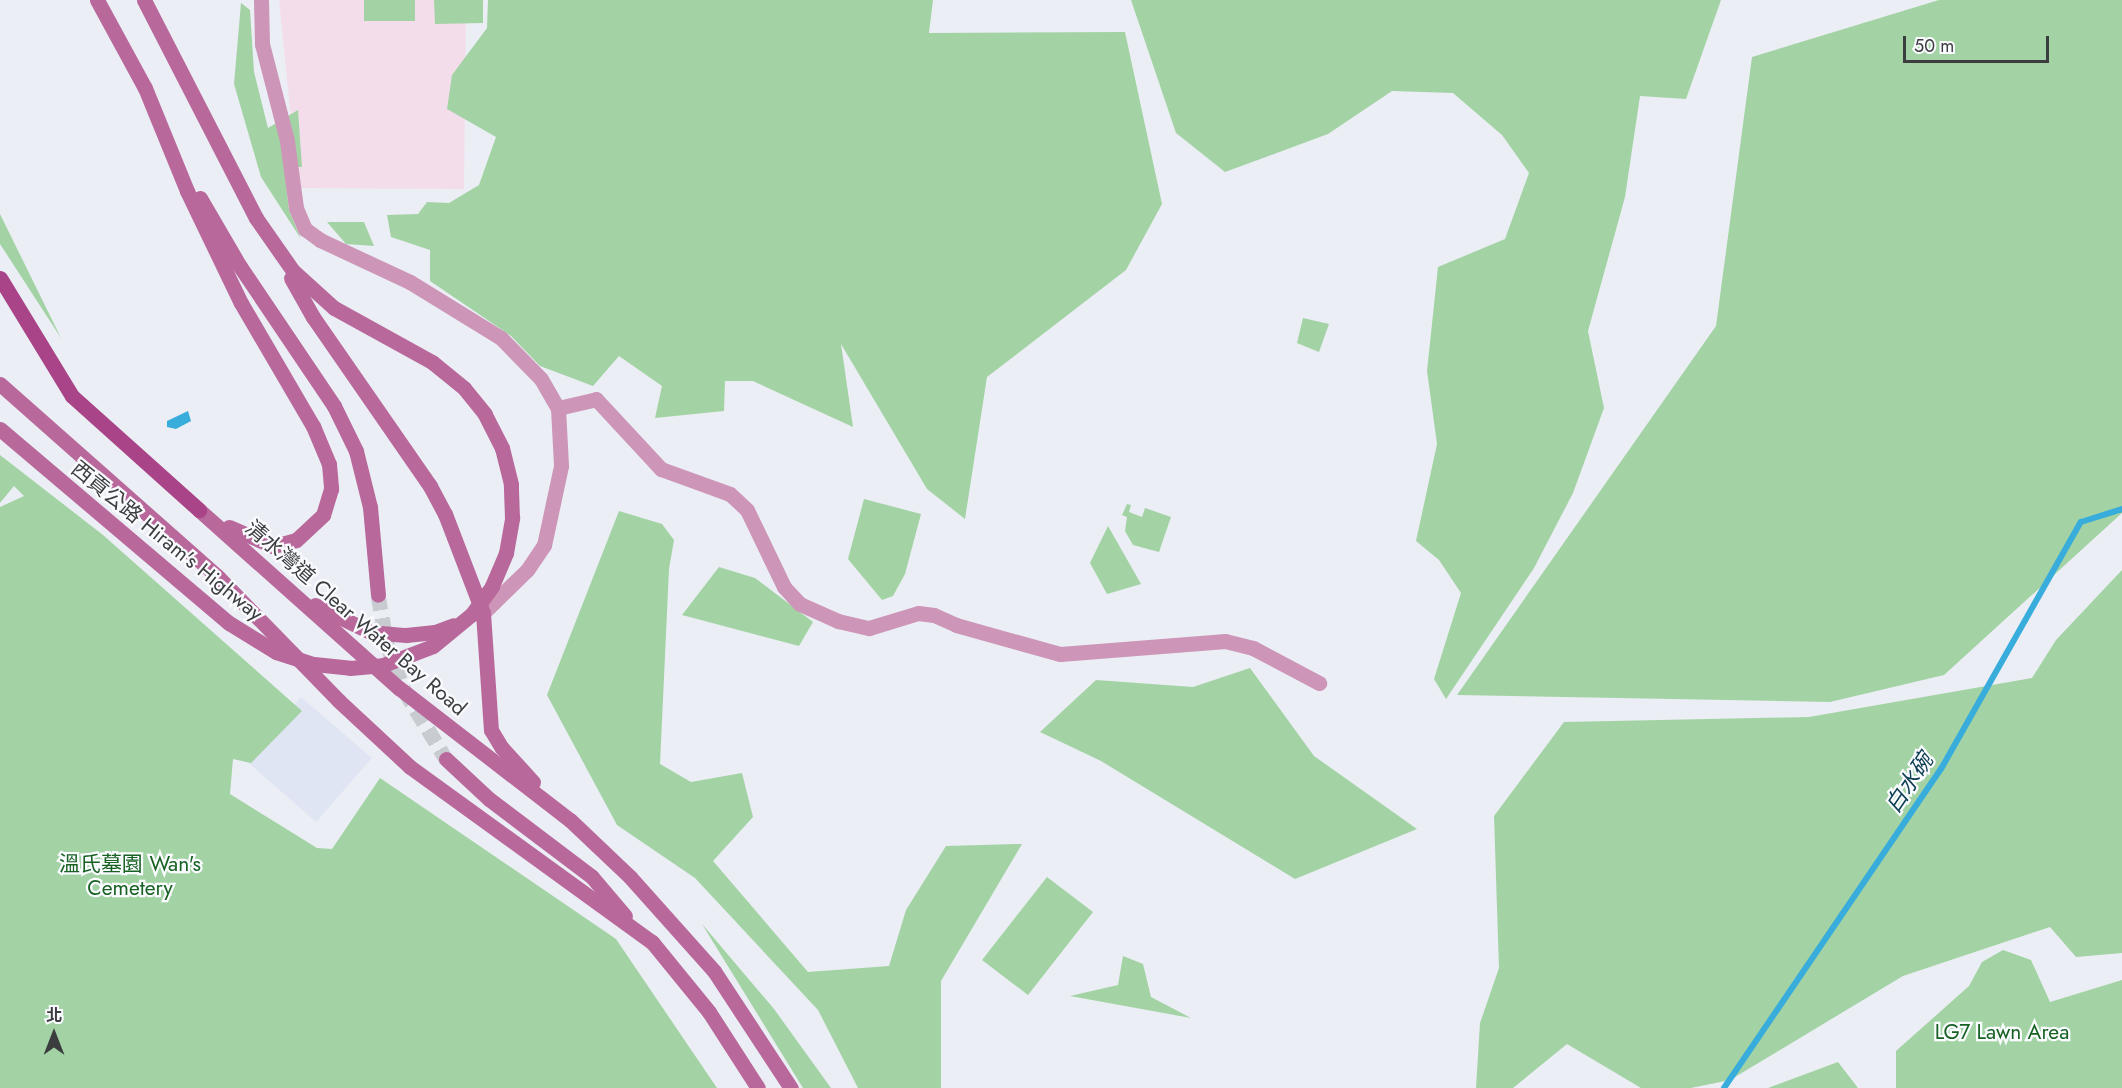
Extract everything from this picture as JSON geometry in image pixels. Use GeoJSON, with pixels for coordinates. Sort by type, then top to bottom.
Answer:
{"type":"FeatureCollection","features":[{"type":"Feature","properties":{"kind":"main road"},"geometry":{"type":"LineString","coordinates":[[97,0],[131,60],[166,135],[212,245],[246,313],[320,439],[331,475],[323,515],[308,532],[284,544],[273,546],[246,537],[199,510]]}},
{"type":"Feature","properties":{"kind":"main road","name":"西貢公路 Hiram's Highway"},"geometry":{"type":"LineString","coordinates":[[0,429],[194,595],[258,642],[314,664],[366,667],[419,654],[447,637],[472,614],[500,571],[512,518],[508,467],[495,431],[464,388],[432,362],[317,296],[293,271],[256,218],[144,0]]}},
{"type":"Feature","properties":{"kind":"main road"},"geometry":{"type":"LineString","coordinates":[[166,135],[238,265],[346,429],[365,477],[378,595]]}},
{"type":"Feature","properties":{"kind":"main road"},"geometry":{"type":"LineString","coordinates":[[256,218],[313,317],[430,486],[456,541],[483,613],[491,730],[501,748],[570,820]]}},
{"type":"Feature","properties":{"kind":"main road","name":"清水灣道 Clear Water Bay Road"},"geometry":{"type":"LineString","coordinates":[[0,278],[72,396],[399,688],[570,820],[652,899],[714,971],[790,1088]]}},
{"type":"Feature","properties":{"kind":"main road"},"geometry":{"type":"LineString","coordinates":[[0,384],[218,577],[339,701],[410,767],[639,931]]}},
{"type":"Feature","properties":{"kind":"main road"},"geometry":{"type":"LineString","coordinates":[[296,595],[370,632],[435,632],[483,613]]}},
{"type":"Feature","properties":{"kind":"main road"},"geometry":{"type":"LineString","coordinates":[[446,759],[489,799],[592,877],[709,1012],[758,1088]]}},
{"type":"Feature","properties":{"kind":"street"},"geometry":{"type":"LineString","coordinates":[[261,0],[262,44],[287,141],[296,208],[305,229],[320,240],[410,282],[493,333],[541,379],[558,408],[561,466],[544,545],[527,570],[483,613]]}},
{"type":"Feature","properties":{"kind":"street"},"geometry":{"type":"LineString","coordinates":[[558,408],[596,399],[661,469],[730,494],[747,510],[771,565],[800,604],[852,626],[884,626],[918,613],[934,615],[956,625],[1060,654],[1225,641],[1253,648],[1318,683]]}},
{"type":"Feature","properties":{"kind":"shaded area"},"geometry":{"type":"Polygon","coordinates":[[[279,0],[466,0],[464,189],[298,188],[279,0]]]}},
{"type":"Feature","properties":{"kind":"shaded area"},"geometry":{"type":"Polygon","coordinates":[[[301,697],[372,758],[316,822],[245,760],[301,697]]]}},
{"type":"Feature","properties":{"kind":"green space"},"geometry":{"type":"Polygon","coordinates":[[[364,0],[415,0],[415,21],[364,21],[364,0]]]}},
{"type":"Feature","properties":{"kind":"green space"},"geometry":{"type":"Polygon","coordinates":[[[434,0],[483,0],[483,23],[435,24],[434,0]]]}},
{"type":"Feature","properties":{"kind":"green space"},"geometry":{"type":"Polygon","coordinates":[[[488,0],[933,0],[929,33],[1125,32],[1162,204],[1126,270],[987,377],[965,519],[927,489],[841,344],[853,427],[753,381],[725,381],[724,411],[655,418],[662,386],[619,356],[593,386],[540,366],[511,336],[430,281],[430,250],[391,237],[387,215],[418,214],[427,202],[449,203],[479,185],[496,137],[447,109],[452,75],[487,28],[488,0]]]}},
{"type":"Feature","properties":{"kind":"green space"},"geometry":{"type":"Polygon","coordinates":[[[1131,0],[1721,0],[1686,99],[1640,96],[1625,197],[1588,331],[1604,408],[1573,493],[1534,568],[1446,699],[1434,679],[1461,593],[1439,560],[1416,541],[1437,444],[1427,371],[1438,267],[1505,239],[1529,173],[1502,135],[1453,93],[1392,91],[1328,134],[1225,172],[1176,133],[1131,0]]]}},
{"type":"Feature","properties":{"kind":"green space"},"geometry":{"type":"Polygon","coordinates":[[[1939,0],[2122,0],[2122,513],[1944,675],[1830,702],[1457,695],[1716,326],[1752,57],[1939,0]]]}},
{"type":"Feature","properties":{"kind":"green space"},"geometry":{"type":"Polygon","coordinates":[[[241,3],[250,10],[254,72],[268,128],[298,110],[302,167],[284,166],[289,210],[301,239],[261,177],[234,84],[241,3]]]}},
{"type":"Feature","properties":{"kind":"green space"},"geometry":{"type":"Polygon","coordinates":[[[0,214],[61,338],[0,244],[0,214]]]}},
{"type":"Feature","properties":{"kind":"green space"},"geometry":{"type":"Polygon","coordinates":[[[327,222],[364,222],[374,246],[346,244],[327,222]]]}},
{"type":"Feature","properties":{"kind":"green space"},"geometry":{"type":"Polygon","coordinates":[[[1303,318],[1329,324],[1319,352],[1297,343],[1303,318]]]}},
{"type":"Feature","properties":{"kind":"green space","name":"溫氏墓園 Wan's Cemetery"},"geometry":{"type":"Polygon","coordinates":[[[0,455],[103,535],[302,711],[251,763],[233,759],[230,794],[317,848],[332,849],[380,778],[616,939],[717,1088],[0,1088],[0,507],[24,496],[14,486],[0,503],[0,455]]]}},
{"type":"Feature","properties":{"kind":"green space"},"geometry":{"type":"Polygon","coordinates":[[[864,499],[921,514],[905,574],[893,596],[882,600],[848,559],[864,499]]]}},
{"type":"Feature","properties":{"kind":"green space"},"geometry":{"type":"Polygon","coordinates":[[[1127,504],[1131,505],[1129,512],[1142,517],[1145,508],[1171,517],[1159,552],[1133,545],[1125,531],[1127,517],[1122,515],[1127,504]]]}},
{"type":"Feature","properties":{"kind":"green space"},"geometry":{"type":"Polygon","coordinates":[[[619,511],[662,524],[674,540],[669,569],[660,764],[691,782],[742,773],[753,817],[713,861],[808,972],[889,966],[906,910],[946,846],[1022,844],[941,981],[941,1088],[858,1088],[818,1010],[695,878],[617,825],[547,695],[619,511]]]}},
{"type":"Feature","properties":{"kind":"green space"},"geometry":{"type":"Polygon","coordinates":[[[1108,526],[1141,584],[1107,594],[1090,563],[1108,526]]]}},
{"type":"Feature","properties":{"kind":"green space"},"geometry":{"type":"Polygon","coordinates":[[[719,567],[755,578],[813,622],[799,646],[682,615],[719,567]]]}},
{"type":"Feature","properties":{"kind":"green space"},"geometry":{"type":"Polygon","coordinates":[[[2122,570],[2122,953],[2076,957],[2050,927],[1903,976],[1730,1080],[1691,1088],[1641,1088],[1567,1044],[1513,1088],[1476,1088],[1480,1023],[1499,968],[1494,816],[1564,722],[1809,717],[2032,678],[2056,640],[2122,570]]]}},
{"type":"Feature","properties":{"kind":"green space"},"geometry":{"type":"Polygon","coordinates":[[[1250,668],[1314,756],[1417,829],[1295,879],[1101,761],[1040,732],[1096,680],[1193,687],[1250,668]]]}},
{"type":"Feature","properties":{"kind":"green space"},"geometry":{"type":"Polygon","coordinates":[[[1047,877],[1093,912],[1028,995],[982,960],[1047,877]]]}},
{"type":"Feature","properties":{"kind":"green space"},"geometry":{"type":"Polygon","coordinates":[[[702,924],[774,1009],[831,1088],[803,1088],[702,924]]]}},
{"type":"Feature","properties":{"kind":"green space","name":"LG7 Lawn Area"},"geometry":{"type":"Polygon","coordinates":[[[2003,950],[2031,960],[2050,1002],[2122,980],[2122,1088],[1896,1088],[1896,1051],[1969,986],[1982,962],[2003,950]]]}},
{"type":"Feature","properties":{"kind":"green space"},"geometry":{"type":"Polygon","coordinates":[[[1123,956],[1143,964],[1151,997],[1191,1018],[1070,996],[1118,985],[1123,956]]]}},
{"type":"Feature","properties":{"kind":"green space"},"geometry":{"type":"Polygon","coordinates":[[[1838,1062],[1858,1088],[1768,1088],[1838,1062]]]}},
{"type":"Feature","properties":{"kind":"water"},"geometry":{"type":"Polygon","coordinates":[[[188,411],[191,421],[176,429],[167,427],[167,421],[188,411]]]}},
{"type":"Feature","properties":{"kind":"waterway","name":"白水碗"},"geometry":{"type":"LineString","coordinates":[[1724,1088],[1941,769],[2081,522],[2122,509]]}},
{"type":"Feature","properties":{"kind":"tunnel"},"geometry":{"type":"LineString","coordinates":[[378,595],[387,644],[404,690],[446,759]]}}]}
